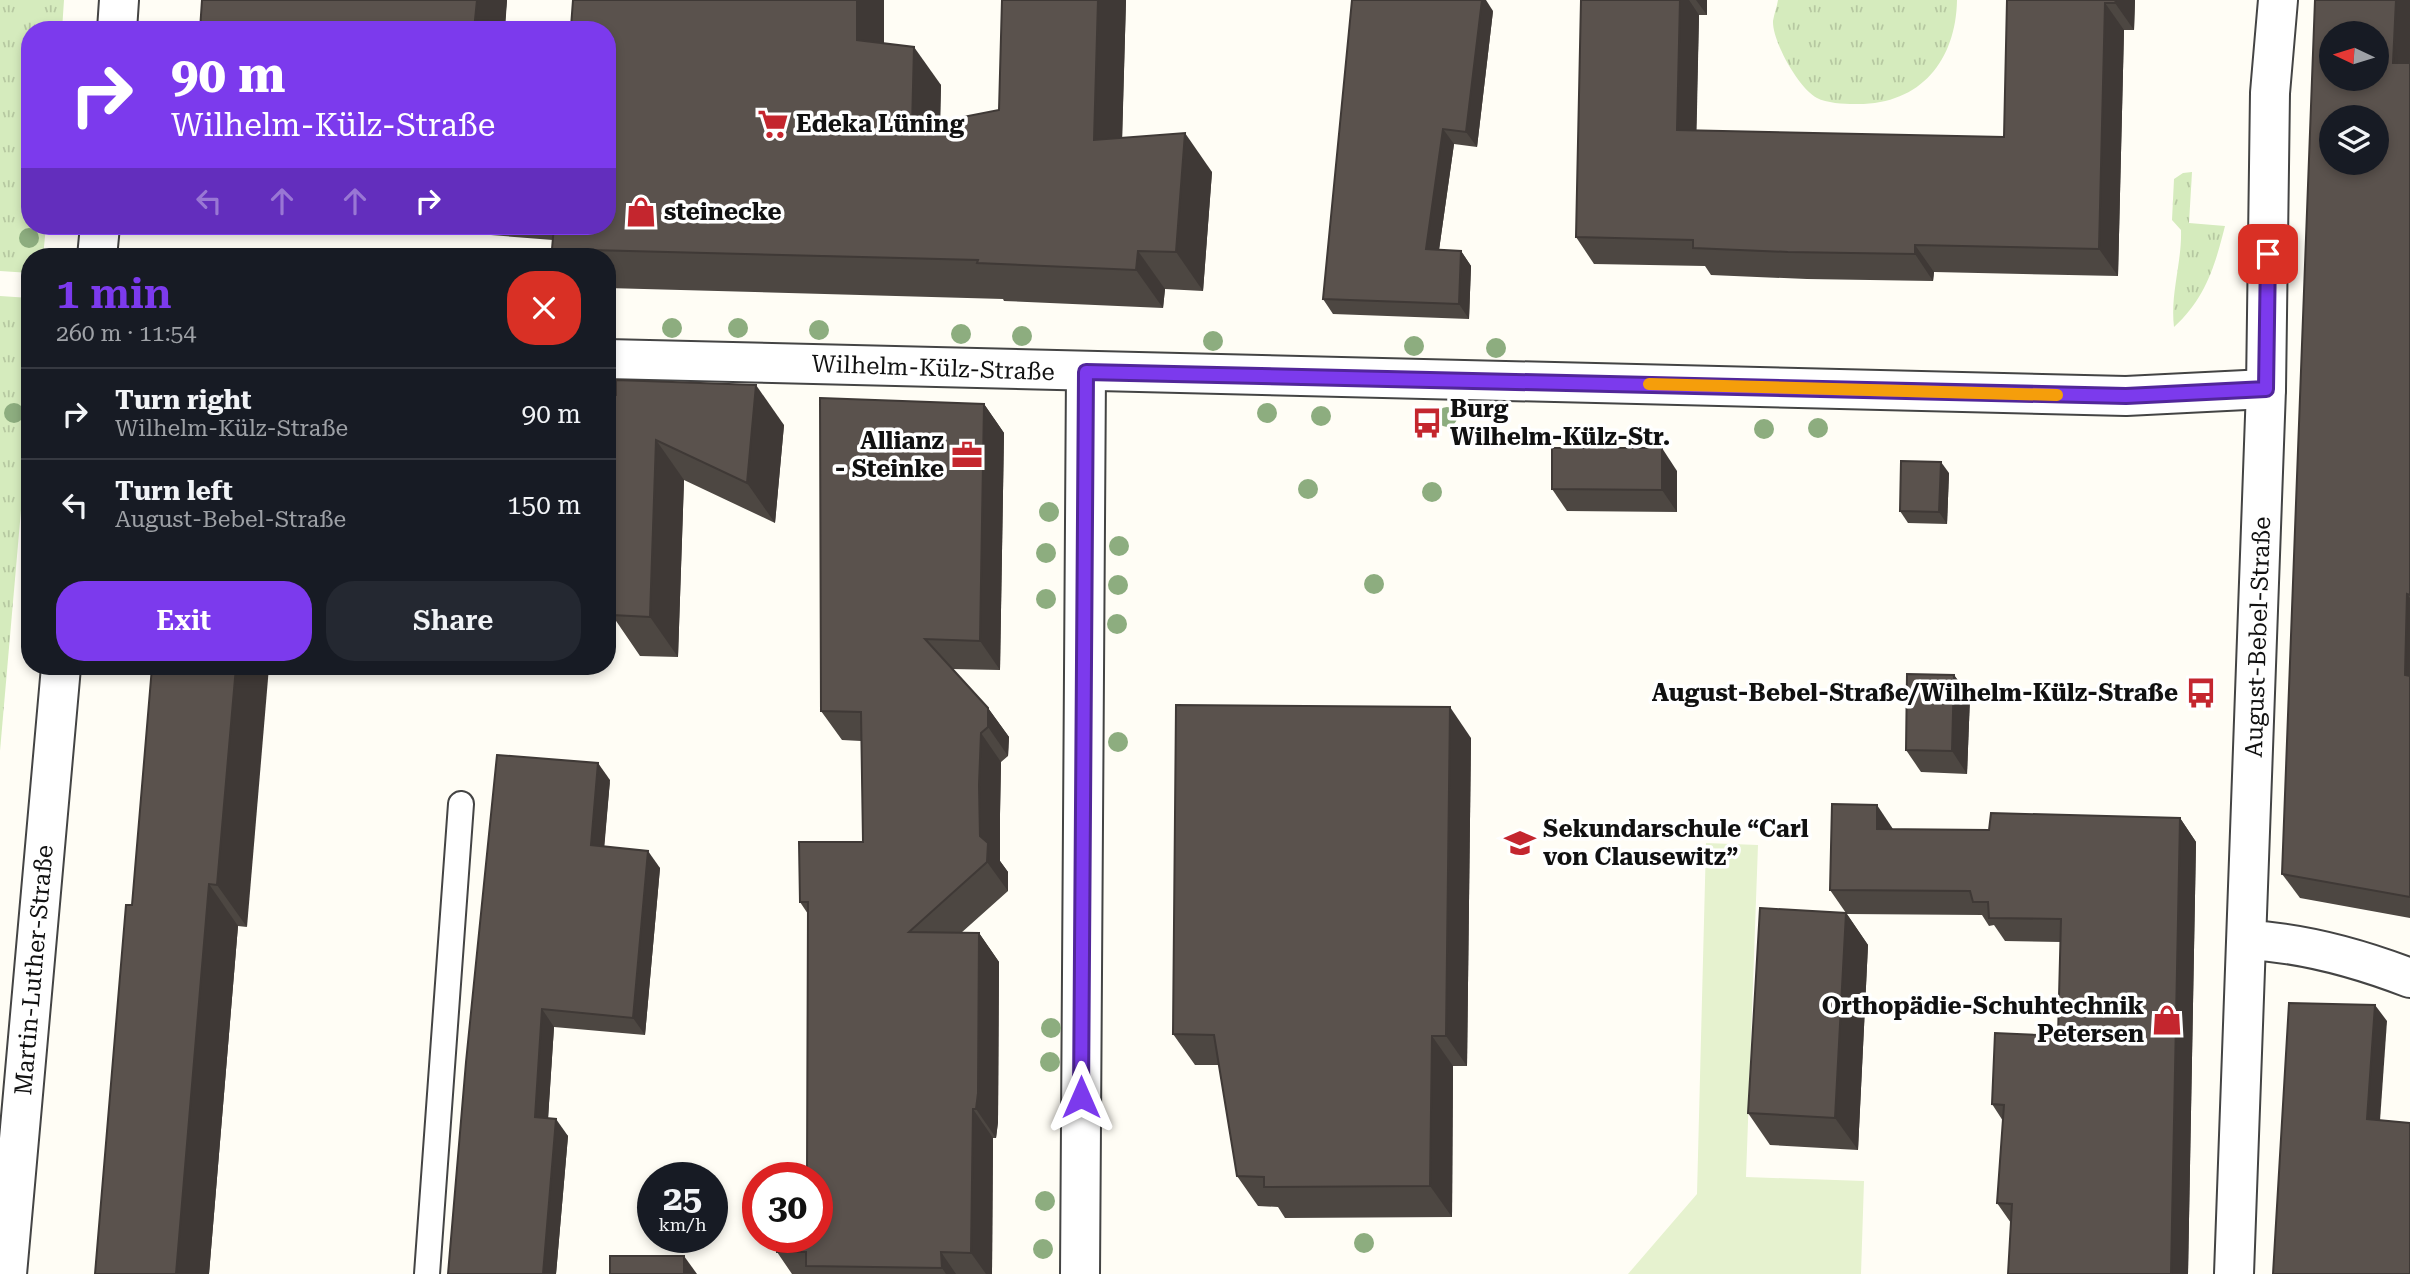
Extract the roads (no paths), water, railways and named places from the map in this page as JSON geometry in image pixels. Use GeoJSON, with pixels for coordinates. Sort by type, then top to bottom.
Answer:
{"type":"FeatureCollection","features":[{"type":"Feature","properties":{"kind":"street"},"geometry":{"type":"LineString","coordinates":[[118,21],[119,0]]}},
{"type":"Feature","properties":{"kind":"street","name":"August-Bebel-Straße"},"geometry":{"type":"LineString","coordinates":[[2234,1274],[2266,389],[2270,93],[2278,0]]}},
{"type":"Feature","properties":{"kind":"street","name":"Wilhelm-Külz-Straße"},"geometry":{"type":"LineString","coordinates":[[616,359],[2126,396],[2266,389]]}},
{"type":"Feature","properties":{"kind":"street"},"geometry":{"type":"LineString","coordinates":[[1080,1274],[1086,372]]}},
{"type":"Feature","properties":{"kind":"street","name":"Martin-Luther-Straße"},"geometry":{"type":"LineString","coordinates":[[7,1274],[60,675]]}},
{"type":"Feature","properties":{"kind":"street"},"geometry":{"type":"LineString","coordinates":[[2248,940],[2281,942],[2326,951],[2410,978]]}},
{"type":"Feature","properties":{"kind":"lane"},"geometry":{"type":"LineString","coordinates":[[427,1274],[461,804]]}},
{"type":"Feature","properties":{"kind":"place","name":"Edeka Lüning"},"geometry":{"type":"Point","coordinates":[773,124]}},
{"type":"Feature","properties":{"kind":"place","name":"steinecke"},"geometry":{"type":"Point","coordinates":[641,212]}},
{"type":"Feature","properties":{"kind":"place","name":"Burg Wilhelm-Külz-Str."},"geometry":{"type":"Point","coordinates":[1427,423]}},
{"type":"Feature","properties":{"kind":"place","name":"Allianz - Steinke"},"geometry":{"type":"Point","coordinates":[967,455]}},
{"type":"Feature","properties":{"kind":"place","name":"August-Bebel-Straße/Wilhelm-Külz-Straße"},"geometry":{"type":"Point","coordinates":[2201,693]}},
{"type":"Feature","properties":{"kind":"place","name":"Sekundarschule “Carl von Clausewitz”"},"geometry":{"type":"Point","coordinates":[1520,843]}},
{"type":"Feature","properties":{"kind":"place","name":"Orthopädie-Schuhtechnik Petersen"},"geometry":{"type":"Point","coordinates":[2167,1020]}}]}
